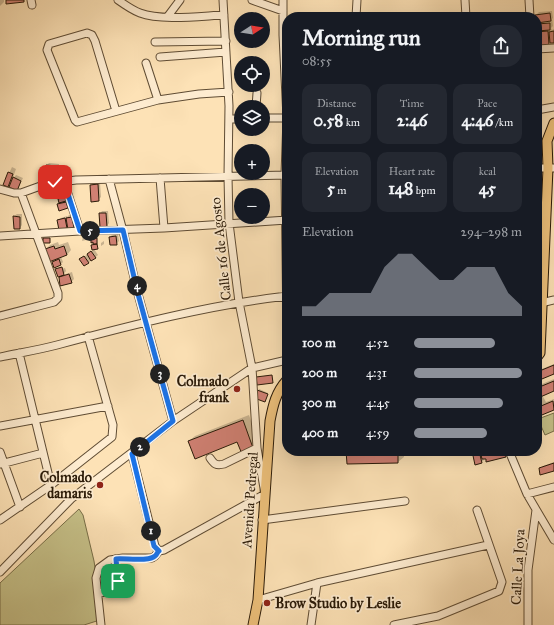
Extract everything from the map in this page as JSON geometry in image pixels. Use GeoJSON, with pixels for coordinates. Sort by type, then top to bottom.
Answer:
{"type":"FeatureCollection","features":[{"type":"Feature","properties":{"kind":"main road"},"geometry":{"type":"LineString","coordinates":[[542,207],[551,168],[547,141],[554,123]]}},
{"type":"Feature","properties":{"kind":"main road"},"geometry":{"type":"LineString","coordinates":[[547,141],[554,133]]}},
{"type":"Feature","properties":{"kind":"main road","name":"Avenida Pedregal"},"geometry":{"type":"LineString","coordinates":[[253,625],[258,600],[262,520],[270,421],[275,399],[282,385]]}},
{"type":"Feature","properties":{"kind":"street"},"geometry":{"type":"LineString","coordinates":[[118,0],[140,13],[168,16],[224,15]]}},
{"type":"Feature","properties":{"kind":"street"},"geometry":{"type":"LineString","coordinates":[[168,16],[180,0]]}},
{"type":"Feature","properties":{"kind":"street","name":"Calle 16 de Agosto"},"geometry":{"type":"LineString","coordinates":[[223,0],[229,92],[229,223],[239,302],[252,368],[257,448],[265,494]]}},
{"type":"Feature","properties":{"kind":"street"},"geometry":{"type":"LineString","coordinates":[[252,0],[283,11],[283,0]]}},
{"type":"Feature","properties":{"kind":"street"},"geometry":{"type":"LineString","coordinates":[[356,12],[357,0]]}},
{"type":"Feature","properties":{"kind":"street"},"geometry":{"type":"LineString","coordinates":[[465,0],[466,12]]}},
{"type":"Feature","properties":{"kind":"street"},"geometry":{"type":"LineString","coordinates":[[529,0],[530,12]]}},
{"type":"Feature","properties":{"kind":"street"},"geometry":{"type":"LineString","coordinates":[[116,111],[92,35],[87,33],[49,44],[47,50],[77,122],[158,100],[199,94],[229,92]]}},
{"type":"Feature","properties":{"kind":"street"},"geometry":{"type":"LineString","coordinates":[[155,42],[226,41]]}},
{"type":"Feature","properties":{"kind":"street"},"geometry":{"type":"LineString","coordinates":[[542,49],[554,48]]}},
{"type":"Feature","properties":{"kind":"street"},"geometry":{"type":"LineString","coordinates":[[160,57],[226,52]]}},
{"type":"Feature","properties":{"kind":"street"},"geometry":{"type":"LineString","coordinates":[[146,63],[158,100]]}},
{"type":"Feature","properties":{"kind":"street"},"geometry":{"type":"LineString","coordinates":[[256,100],[257,93]]}},
{"type":"Feature","properties":{"kind":"street"},"geometry":{"type":"LineString","coordinates":[[542,109],[554,107]]}},
{"type":"Feature","properties":{"kind":"street"},"geometry":{"type":"LineString","coordinates":[[270,118],[282,118]]}},
{"type":"Feature","properties":{"kind":"street"},"geometry":{"type":"LineString","coordinates":[[229,119],[234,119]]}},
{"type":"Feature","properties":{"kind":"street"},"geometry":{"type":"LineString","coordinates":[[0,189],[14,193],[21,193],[43,184],[64,182],[109,179],[282,175]]}},
{"type":"Feature","properties":{"kind":"street"},"geometry":{"type":"LineString","coordinates":[[160,178],[164,228]]}},
{"type":"Feature","properties":{"kind":"street"},"geometry":{"type":"LineString","coordinates":[[109,179],[173,421]]}},
{"type":"Feature","properties":{"kind":"street"},"geometry":{"type":"LineString","coordinates":[[64,182],[80,231]]}},
{"type":"Feature","properties":{"kind":"street"},"geometry":{"type":"LineString","coordinates":[[0,316],[54,302],[58,298],[58,293],[21,193]]}},
{"type":"Feature","properties":{"kind":"street"},"geometry":{"type":"LineString","coordinates":[[0,236],[282,220]]}},
{"type":"Feature","properties":{"kind":"street"},"geometry":{"type":"LineString","coordinates":[[0,357],[55,346],[88,336],[239,302],[282,297]]}},
{"type":"Feature","properties":{"kind":"street"},"geometry":{"type":"LineString","coordinates":[[542,303],[554,300]]}},
{"type":"Feature","properties":{"kind":"street"},"geometry":{"type":"LineString","coordinates":[[0,520],[51,486],[112,437],[113,425],[88,336]]}},
{"type":"Feature","properties":{"kind":"street"},"geometry":{"type":"LineString","coordinates":[[19,352],[51,486]]}},
{"type":"Feature","properties":{"kind":"street"},"geometry":{"type":"LineString","coordinates":[[0,572],[71,499],[132,454],[173,421],[252,368],[282,361]]}},
{"type":"Feature","properties":{"kind":"street"},"geometry":{"type":"LineString","coordinates":[[0,426],[108,406]]}},
{"type":"Feature","properties":{"kind":"street"},"geometry":{"type":"LineString","coordinates":[[210,458],[214,464],[224,464],[257,448]]}},
{"type":"Feature","properties":{"kind":"street"},"geometry":{"type":"LineString","coordinates":[[0,452],[2,463],[20,507]]}},
{"type":"Feature","properties":{"kind":"street"},"geometry":{"type":"LineString","coordinates":[[2,463],[43,453]]}},
{"type":"Feature","properties":{"kind":"street"},"geometry":{"type":"LineString","coordinates":[[132,454],[154,546],[159,551]]}},
{"type":"Feature","properties":{"kind":"street"},"geometry":{"type":"LineString","coordinates":[[511,456],[527,494],[554,540]]}},
{"type":"Feature","properties":{"kind":"street"},"geometry":{"type":"LineString","coordinates":[[527,494],[554,487]]}},
{"type":"Feature","properties":{"kind":"street"},"geometry":{"type":"LineString","coordinates":[[102,625],[96,578],[98,568],[110,560],[123,558],[147,559],[155,556],[159,551],[164,550],[265,494]]}},
{"type":"Feature","properties":{"kind":"street"},"geometry":{"type":"LineString","coordinates":[[262,520],[406,501]]}},
{"type":"Feature","properties":{"kind":"street"},"geometry":{"type":"LineString","coordinates":[[394,625],[438,616],[499,591],[502,582],[477,510]]}},
{"type":"Feature","properties":{"kind":"street","name":"Calle La Joya"},"geometry":{"type":"LineString","coordinates":[[528,625],[528,570],[536,510]]}},
{"type":"Feature","properties":{"kind":"street"},"geometry":{"type":"LineString","coordinates":[[258,600],[317,583],[488,545]]}},
{"type":"Feature","properties":{"kind":"street"},"geometry":{"type":"LineString","coordinates":[[98,594],[115,589],[118,586],[116,559]]}},
{"type":"Feature","properties":{"kind":"street"},"geometry":{"type":"LineString","coordinates":[[311,625],[317,583]]}},
{"type":"Feature","properties":{"kind":"shaded area"},"geometry":{"type":"Polygon","coordinates":[[[554,413],[554,431],[545,435],[542,428],[542,418],[554,413]]]}},
{"type":"Feature","properties":{"kind":"shaded area"},"geometry":{"type":"Polygon","coordinates":[[[79,509],[83,515],[94,561],[103,619],[84,625],[0,625],[0,583],[79,509]]]}},
{"type":"Feature","properties":{"kind":"building"},"geometry":{"type":"Polygon","coordinates":[[[6,0],[24,0],[24,2],[6,4],[6,0]]]}},
{"type":"Feature","properties":{"kind":"building"},"geometry":{"type":"Polygon","coordinates":[[[550,13],[551,21],[542,22],[542,14],[550,13]]]}},
{"type":"Feature","properties":{"kind":"building"},"geometry":{"type":"Polygon","coordinates":[[[550,23],[550,30],[542,31],[542,24],[550,23]]]}},
{"type":"Feature","properties":{"kind":"building"},"geometry":{"type":"Polygon","coordinates":[[[548,31],[549,45],[542,46],[542,32],[548,31]]]}},
{"type":"Feature","properties":{"kind":"building"},"geometry":{"type":"Polygon","coordinates":[[[554,31],[554,43],[550,43],[549,32],[554,31]]]}},
{"type":"Feature","properties":{"kind":"building"},"geometry":{"type":"Polygon","coordinates":[[[542,144],[543,144],[544,152],[542,152],[542,144]]]}},
{"type":"Feature","properties":{"kind":"building"},"geometry":{"type":"Polygon","coordinates":[[[46,165],[57,166],[56,177],[45,176],[46,165]]]}},
{"type":"Feature","properties":{"kind":"building"},"geometry":{"type":"Polygon","coordinates":[[[8,172],[13,174],[8,187],[3,185],[8,172]]]}},
{"type":"Feature","properties":{"kind":"building"},"geometry":{"type":"Polygon","coordinates":[[[13,177],[21,181],[17,191],[9,187],[13,177]]]}},
{"type":"Feature","properties":{"kind":"building"},"geometry":{"type":"Polygon","coordinates":[[[542,182],[544,182],[544,190],[542,190],[542,182]]]}},
{"type":"Feature","properties":{"kind":"building"},"geometry":{"type":"Polygon","coordinates":[[[98,184],[99,201],[91,202],[90,185],[98,184]]]}},
{"type":"Feature","properties":{"kind":"building"},"geometry":{"type":"Polygon","coordinates":[[[65,197],[66,201],[59,203],[58,199],[65,197]]]}},
{"type":"Feature","properties":{"kind":"building"},"geometry":{"type":"Polygon","coordinates":[[[66,202],[68,208],[59,211],[57,204],[66,202]]]}},
{"type":"Feature","properties":{"kind":"building"},"geometry":{"type":"Polygon","coordinates":[[[99,213],[106,213],[107,227],[100,227],[99,213]]]}},
{"type":"Feature","properties":{"kind":"building"},"geometry":{"type":"Polygon","coordinates":[[[13,216],[20,217],[20,229],[14,229],[13,216]]]}},
{"type":"Feature","properties":{"kind":"building"},"geometry":{"type":"Polygon","coordinates":[[[72,217],[74,228],[68,230],[66,218],[72,217]]]}},
{"type":"Feature","properties":{"kind":"building"},"geometry":{"type":"Polygon","coordinates":[[[65,218],[67,228],[59,230],[57,220],[65,218]]]}},
{"type":"Feature","properties":{"kind":"building"},"geometry":{"type":"Polygon","coordinates":[[[116,236],[117,245],[110,245],[109,237],[116,236]]]}},
{"type":"Feature","properties":{"kind":"building"},"geometry":{"type":"Polygon","coordinates":[[[43,238],[50,238],[50,243],[43,243],[43,238]]]}},
{"type":"Feature","properties":{"kind":"building"},"geometry":{"type":"Polygon","coordinates":[[[91,238],[97,238],[97,244],[93,244],[93,242],[91,243],[91,238]]]}},
{"type":"Feature","properties":{"kind":"building"},"geometry":{"type":"Polygon","coordinates":[[[97,244],[98,249],[92,250],[91,245],[97,244]]]}},
{"type":"Feature","properties":{"kind":"building"},"geometry":{"type":"Polygon","coordinates":[[[54,246],[55,249],[64,246],[67,255],[49,262],[45,249],[54,246]]]}},
{"type":"Feature","properties":{"kind":"building"},"geometry":{"type":"Polygon","coordinates":[[[91,251],[96,258],[91,261],[87,254],[91,251]]]}},
{"type":"Feature","properties":{"kind":"building"},"geometry":{"type":"Polygon","coordinates":[[[84,256],[89,263],[84,266],[79,259],[84,256]]]}},
{"type":"Feature","properties":{"kind":"building"},"geometry":{"type":"Polygon","coordinates":[[[59,259],[61,265],[54,268],[52,262],[59,259]]]}},
{"type":"Feature","properties":{"kind":"building"},"geometry":{"type":"Polygon","coordinates":[[[62,267],[64,275],[58,277],[55,269],[62,267]]]}},
{"type":"Feature","properties":{"kind":"building"},"geometry":{"type":"Polygon","coordinates":[[[69,274],[72,283],[60,286],[59,277],[69,274]]]}},
{"type":"Feature","properties":{"kind":"building"},"geometry":{"type":"Polygon","coordinates":[[[554,365],[554,374],[542,379],[542,370],[554,365]]]}},
{"type":"Feature","properties":{"kind":"building"},"geometry":{"type":"Polygon","coordinates":[[[272,375],[273,383],[257,385],[256,377],[272,375]]]}},
{"type":"Feature","properties":{"kind":"building"},"geometry":{"type":"Polygon","coordinates":[[[554,381],[554,391],[542,396],[542,386],[554,381]]]}},
{"type":"Feature","properties":{"kind":"building"},"geometry":{"type":"Polygon","coordinates":[[[257,390],[268,394],[265,402],[254,398],[257,390]]]}},
{"type":"Feature","properties":{"kind":"building"},"geometry":{"type":"Polygon","coordinates":[[[553,401],[554,410],[542,415],[542,406],[553,401]]]}},
{"type":"Feature","properties":{"kind":"building"},"geometry":{"type":"Polygon","coordinates":[[[243,420],[253,448],[242,454],[237,442],[195,459],[188,441],[243,420]]]}},
{"type":"Feature","properties":{"kind":"building"},"geometry":{"type":"Polygon","coordinates":[[[346,456],[398,456],[398,463],[347,464],[346,456]]]}},
{"type":"Feature","properties":{"kind":"building"},"geometry":{"type":"Polygon","coordinates":[[[473,456],[480,456],[482,463],[475,465],[473,456]]]}},
{"type":"Feature","properties":{"kind":"building"},"geometry":{"type":"Polygon","coordinates":[[[481,456],[506,457],[486,462],[486,459],[482,459],[481,456]]]}},
{"type":"Feature","properties":{"kind":"building"},"geometry":{"type":"Polygon","coordinates":[[[554,463],[554,471],[540,475],[539,468],[554,463]]]}},
{"type":"Feature","properties":{"kind":"place","name":"Colmado frank"},"geometry":{"type":"Point","coordinates":[237,389]}},
{"type":"Feature","properties":{"kind":"place","name":"Colmado damaris"},"geometry":{"type":"Point","coordinates":[100,485]}},
{"type":"Feature","properties":{"kind":"place","name":"Brow Studio by Leslie"},"geometry":{"type":"Point","coordinates":[267,603]}},
{"type":"Feature","properties":{"kind":"route"},"geometry":{"type":"LineString","coordinates":[[55,182],[64,182],[80,231],[123,230],[138,294],[173,421],[132,454],[154,546],[159,551],[152,558],[147,559],[116,559],[118,581]]}}]}
